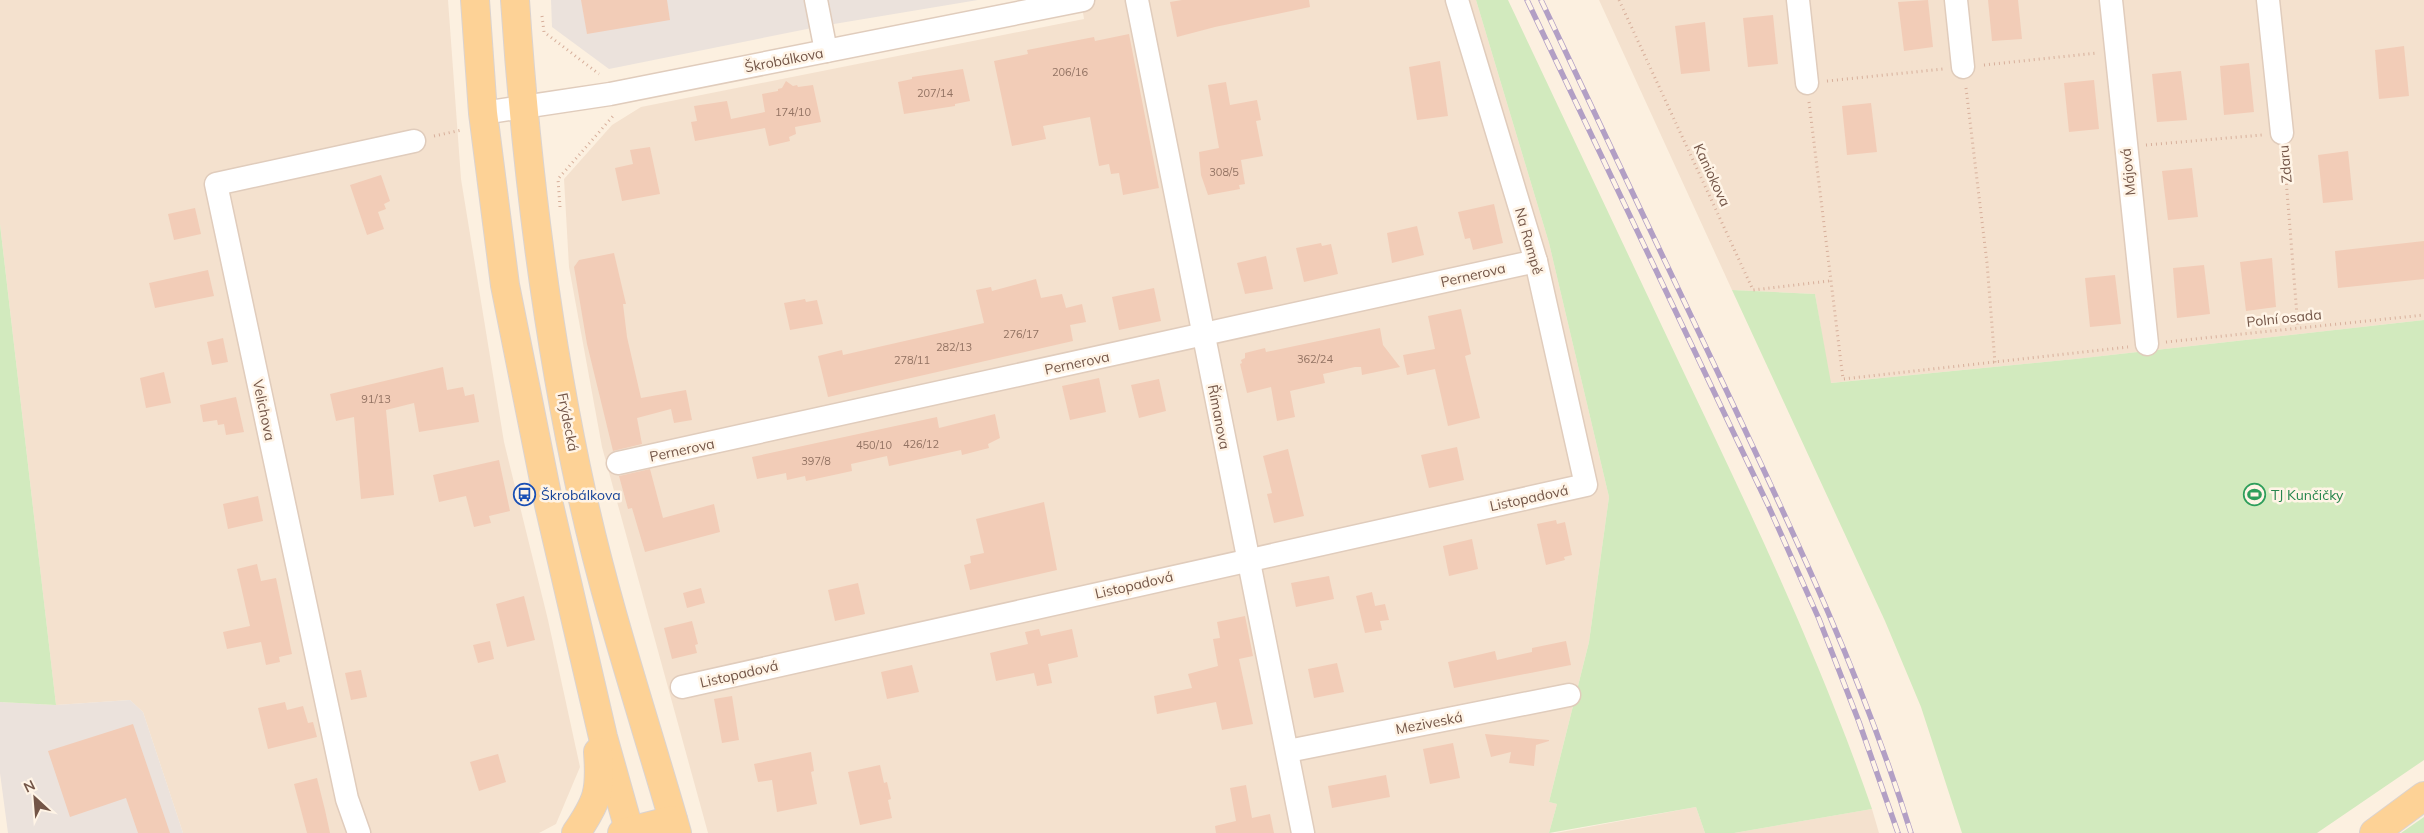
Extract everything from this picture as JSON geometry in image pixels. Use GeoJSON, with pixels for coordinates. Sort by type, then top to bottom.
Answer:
{"type":"FeatureCollection","features":[{"type":"Feature","properties":{"kind":"main road"},"geometry":{"type":"LineString","coordinates":[[475,0],[473,122],[527,399],[593,696],[627,832],[675,826]]}},
{"type":"Feature","properties":{"kind":"main road","name":"Frýdecká"},"geometry":{"type":"LineString","coordinates":[[515,0],[522,108],[543,282],[582,497],[675,826]]}},
{"type":"Feature","properties":{"kind":"main road"},"geometry":{"type":"LineString","coordinates":[[576,833],[595,805],[600,776],[593,696]]}},
{"type":"Feature","properties":{"kind":"main road"},"geometry":{"type":"LineString","coordinates":[[2374,833],[2424,796]]}},
{"type":"Feature","properties":{"kind":"street"},"geometry":{"type":"LineString","coordinates":[[816,0],[826,52]]}},
{"type":"Feature","properties":{"kind":"street","name":"Škrobálkova"},"geometry":{"type":"LineString","coordinates":[[473,122],[522,108],[610,94],[1083,0]]}},
{"type":"Feature","properties":{"kind":"street","name":"Římanova"},"geometry":{"type":"LineString","coordinates":[[1137,0],[1303,833]]}},
{"type":"Feature","properties":{"kind":"street","name":"Na Rampě"},"geometry":{"type":"LineString","coordinates":[[1457,0],[1536,261],[1586,485]]}},
{"type":"Feature","properties":{"kind":"street"},"geometry":{"type":"LineString","coordinates":[[1798,0],[1807,83]]}},
{"type":"Feature","properties":{"kind":"street"},"geometry":{"type":"LineString","coordinates":[[1956,0],[1963,67]]}},
{"type":"Feature","properties":{"kind":"street","name":"Májová"},"geometry":{"type":"LineString","coordinates":[[2111,0],[2147,344]]}},
{"type":"Feature","properties":{"kind":"street","name":"Zdaru"},"geometry":{"type":"LineString","coordinates":[[2268,0],[2282,133]]}},
{"type":"Feature","properties":{"kind":"street","name":"Velichova"},"geometry":{"type":"LineString","coordinates":[[359,833],[348,799],[216,184],[414,141]]}},
{"type":"Feature","properties":{"kind":"street","name":"Pernerova"},"geometry":{"type":"LineString","coordinates":[[618,463],[1536,261]]}},
{"type":"Feature","properties":{"kind":"street","name":"Listopadová"},"geometry":{"type":"LineString","coordinates":[[682,687],[1586,485]]}},
{"type":"Feature","properties":{"kind":"street","name":"Meziveská"},"geometry":{"type":"LineString","coordinates":[[1288,751],[1569,695]]}},
{"type":"Feature","properties":{"kind":"path","name":"Kaniokova"},"geometry":{"type":"LineString","coordinates":[[1619,0],[1753,290],[1829,281]]}},
{"type":"Feature","properties":{"kind":"path"},"geometry":{"type":"LineString","coordinates":[[541,8],[544,32],[606,79]]}},
{"type":"Feature","properties":{"kind":"path"},"geometry":{"type":"LineString","coordinates":[[1963,67],[1996,363]]}},
{"type":"Feature","properties":{"kind":"path"},"geometry":{"type":"LineString","coordinates":[[1807,83],[1829,281]]}},
{"type":"Feature","properties":{"kind":"path"},"geometry":{"type":"LineString","coordinates":[[414,141],[473,122]]}},
{"type":"Feature","properties":{"kind":"path"},"geometry":{"type":"LineString","coordinates":[[2125,147],[2282,133]]}},
{"type":"Feature","properties":{"kind":"path","name":"Zdaru"},"geometry":{"type":"LineString","coordinates":[[2282,133],[2298,328]]}},
{"type":"Feature","properties":{"kind":"path","name":"Polní osada"},"geometry":{"type":"LineString","coordinates":[[1829,281],[1843,379],[2424,314]]}},
{"type":"Feature","properties":{"kind":"shaded area"},"geometry":{"type":"Polygon","coordinates":[[[0,0],[448,0],[461,179],[504,442],[548,620],[580,767],[556,824],[539,833],[183,833],[143,712],[130,700],[56,705],[0,224],[0,0]]]}},
{"type":"Feature","properties":{"kind":"shaded area"},"geometry":{"type":"Polygon","coordinates":[[[551,0],[978,0],[822,26],[609,69],[552,27],[551,0]]]}},
{"type":"Feature","properties":{"kind":"shaded area"},"geometry":{"type":"Polygon","coordinates":[[[1081,0],[1476,0],[1549,243],[1609,497],[1589,642],[1549,802],[1557,804],[1549,833],[708,833],[602,447],[569,267],[564,179],[612,125],[641,107],[1084,19],[1081,0]]]}},
{"type":"Feature","properties":{"kind":"shaded area"},"geometry":{"type":"Polygon","coordinates":[[[1599,0],[2424,0],[2424,320],[2075,359],[1830,383],[1815,294],[1732,290],[1599,0]]]}},
{"type":"Feature","properties":{"kind":"shaded area"},"geometry":{"type":"Polygon","coordinates":[[[130,700],[143,712],[183,833],[8,833],[0,773],[0,702],[56,705],[130,700]]]}},
{"type":"Feature","properties":{"kind":"shaded area"},"geometry":{"type":"Polygon","coordinates":[[[1696,807],[1705,833],[1556,833],[1696,807]]]}},
{"type":"Feature","properties":{"kind":"shaded area"},"geometry":{"type":"Polygon","coordinates":[[[1872,809],[1879,833],[1734,833],[1872,809]]]}},
{"type":"Feature","properties":{"kind":"green space"},"geometry":{"type":"Polygon","coordinates":[[[1476,0],[1508,0],[1785,589],[1852,753],[1872,809],[1734,833],[1705,833],[1696,807],[1549,833],[1557,804],[1549,802],[1589,642],[1609,497],[1549,243],[1476,0]]]}},
{"type":"Feature","properties":{"kind":"green space"},"geometry":{"type":"Polygon","coordinates":[[[0,224],[1,233],[56,705],[0,702],[0,224]]]}},
{"type":"Feature","properties":{"kind":"green space"},"geometry":{"type":"Polygon","coordinates":[[[1732,290],[1815,294],[1831,383],[2075,359],[2424,320],[2424,760],[2317,833],[1962,833],[1921,707],[1885,621],[1732,290]]]}},
{"type":"Feature","properties":{"kind":"green space"},"geometry":{"type":"Polygon","coordinates":[[[2424,817],[2424,833],[2401,833],[2424,817]]]}},
{"type":"Feature","properties":{"kind":"building"},"geometry":{"type":"Polygon","coordinates":[[[581,0],[667,0],[670,20],[587,34],[581,0]]]}},
{"type":"Feature","properties":{"kind":"building"},"geometry":{"type":"Polygon","coordinates":[[[1182,0],[1309,0],[1310,7],[1177,37],[1170,2],[1182,0]]]}},
{"type":"Feature","properties":{"kind":"building"},"geometry":{"type":"Polygon","coordinates":[[[1928,0],[1933,47],[1904,51],[1898,2],[1928,0]]]}},
{"type":"Feature","properties":{"kind":"building"},"geometry":{"type":"Polygon","coordinates":[[[1988,0],[2018,0],[2022,39],[1992,41],[1988,0]]]}},
{"type":"Feature","properties":{"kind":"building"},"geometry":{"type":"Polygon","coordinates":[[[1773,15],[1778,64],[1748,67],[1743,18],[1773,15]]]}},
{"type":"Feature","properties":{"kind":"building"},"geometry":{"type":"Polygon","coordinates":[[[1705,22],[1710,71],[1681,74],[1675,26],[1705,22]]]}},
{"type":"Feature","properties":{"kind":"building"},"geometry":{"type":"Polygon","coordinates":[[[1129,34],[1159,188],[1123,195],[1119,173],[1111,174],[1109,164],[1099,166],[1090,117],[1043,126],[1046,139],[1012,146],[994,61],[1028,54],[1027,50],[1094,37],[1095,41],[1129,34]]]}},
{"type":"Feature","properties":{"kind":"building"},"geometry":{"type":"Polygon","coordinates":[[[2404,46],[2409,96],[2379,99],[2375,50],[2404,46]]]}},
{"type":"Feature","properties":{"kind":"building"},"geometry":{"type":"Polygon","coordinates":[[[1440,61],[1448,116],[1417,120],[1409,67],[1440,61]]]}},
{"type":"Feature","properties":{"kind":"building"},"geometry":{"type":"Polygon","coordinates":[[[2249,63],[2254,112],[2224,115],[2220,66],[2249,63]]]}},
{"type":"Feature","properties":{"kind":"building"},"geometry":{"type":"Polygon","coordinates":[[[963,69],[970,101],[955,104],[955,106],[904,114],[898,82],[912,79],[912,77],[963,69]]]}},
{"type":"Feature","properties":{"kind":"building"},"geometry":{"type":"Polygon","coordinates":[[[2181,71],[2187,120],[2157,122],[2152,74],[2181,71]]]}},
{"type":"Feature","properties":{"kind":"building"},"geometry":{"type":"Polygon","coordinates":[[[2094,80],[2099,129],[2069,132],[2064,83],[2094,80]]]}},
{"type":"Feature","properties":{"kind":"building"},"geometry":{"type":"Polygon","coordinates":[[[786,81],[798,87],[813,85],[821,122],[795,127],[796,134],[789,137],[790,141],[769,146],[765,128],[695,141],[691,122],[697,121],[694,106],[727,101],[731,119],[765,112],[762,94],[778,91],[786,81]]]}},
{"type":"Feature","properties":{"kind":"building"},"geometry":{"type":"Polygon","coordinates":[[[1226,82],[1230,105],[1257,100],[1261,120],[1256,121],[1263,156],[1241,160],[1245,184],[1239,185],[1240,189],[1208,195],[1201,175],[1199,152],[1219,148],[1208,85],[1226,82]]]}},
{"type":"Feature","properties":{"kind":"building"},"geometry":{"type":"Polygon","coordinates":[[[1871,103],[1877,152],[1847,155],[1842,106],[1871,103]]]}},
{"type":"Feature","properties":{"kind":"building"},"geometry":{"type":"Polygon","coordinates":[[[650,147],[660,194],[622,201],[615,168],[633,164],[630,150],[650,147]]]}},
{"type":"Feature","properties":{"kind":"building"},"geometry":{"type":"Polygon","coordinates":[[[2348,151],[2353,200],[2323,203],[2318,155],[2348,151]]]}},
{"type":"Feature","properties":{"kind":"building"},"geometry":{"type":"Polygon","coordinates":[[[2192,168],[2198,217],[2168,220],[2162,171],[2192,168]]]}},
{"type":"Feature","properties":{"kind":"building"},"geometry":{"type":"Polygon","coordinates":[[[381,175],[390,201],[384,204],[386,209],[378,212],[384,229],[367,235],[350,185],[381,175]]]}},
{"type":"Feature","properties":{"kind":"building"},"geometry":{"type":"Polygon","coordinates":[[[1494,204],[1503,243],[1473,250],[1470,238],[1465,239],[1458,212],[1494,204]]]}},
{"type":"Feature","properties":{"kind":"building"},"geometry":{"type":"Polygon","coordinates":[[[195,208],[201,234],[174,240],[168,214],[195,208]]]}},
{"type":"Feature","properties":{"kind":"building"},"geometry":{"type":"Polygon","coordinates":[[[1417,226],[1424,255],[1392,263],[1387,233],[1417,226]]]}},
{"type":"Feature","properties":{"kind":"building"},"geometry":{"type":"Polygon","coordinates":[[[2424,241],[2424,279],[2338,288],[2335,251],[2424,241]]]}},
{"type":"Feature","properties":{"kind":"building"},"geometry":{"type":"Polygon","coordinates":[[[1321,243],[1322,246],[1331,244],[1338,274],[1304,282],[1296,248],[1321,243]]]}},
{"type":"Feature","properties":{"kind":"building"},"geometry":{"type":"Polygon","coordinates":[[[614,253],[626,304],[623,304],[627,337],[641,398],[686,390],[692,420],[674,423],[671,409],[637,418],[642,444],[613,451],[587,344],[574,267],[579,260],[614,253]]]}},
{"type":"Feature","properties":{"kind":"building"},"geometry":{"type":"Polygon","coordinates":[[[1266,256],[1273,289],[1245,294],[1237,263],[1266,256]]]}},
{"type":"Feature","properties":{"kind":"building"},"geometry":{"type":"Polygon","coordinates":[[[2272,258],[2276,307],[2246,311],[2240,262],[2272,258]]]}},
{"type":"Feature","properties":{"kind":"building"},"geometry":{"type":"Polygon","coordinates":[[[2204,265],[2210,314],[2177,318],[2173,268],[2204,265]]]}},
{"type":"Feature","properties":{"kind":"building"},"geometry":{"type":"Polygon","coordinates":[[[208,270],[214,296],[155,308],[149,283],[208,270]]]}},
{"type":"Feature","properties":{"kind":"building"},"geometry":{"type":"Polygon","coordinates":[[[2115,275],[2121,324],[2090,327],[2085,278],[2115,275]]]}},
{"type":"Feature","properties":{"kind":"building"},"geometry":{"type":"Polygon","coordinates":[[[1036,279],[1041,298],[1062,294],[1066,308],[1082,304],[1086,322],[1070,325],[1073,341],[828,397],[818,356],[842,350],[843,355],[984,323],[976,290],[991,287],[992,291],[1036,279]]]}},
{"type":"Feature","properties":{"kind":"building"},"geometry":{"type":"Polygon","coordinates":[[[1154,288],[1161,321],[1119,330],[1112,297],[1154,288]]]}},
{"type":"Feature","properties":{"kind":"building"},"geometry":{"type":"Polygon","coordinates":[[[805,299],[806,302],[817,300],[823,324],[790,330],[784,303],[805,299]]]}},
{"type":"Feature","properties":{"kind":"building"},"geometry":{"type":"Polygon","coordinates":[[[1461,309],[1471,354],[1465,356],[1480,418],[1448,426],[1435,369],[1407,375],[1403,355],[1435,349],[1428,316],[1461,309]]]}},
{"type":"Feature","properties":{"kind":"building"},"geometry":{"type":"Polygon","coordinates":[[[1380,328],[1383,345],[1400,367],[1362,375],[1361,367],[1323,374],[1325,383],[1290,391],[1295,417],[1277,421],[1271,387],[1247,393],[1240,364],[1242,363],[1241,360],[1245,358],[1245,353],[1265,348],[1266,352],[1380,328]]]}},
{"type":"Feature","properties":{"kind":"building"},"geometry":{"type":"Polygon","coordinates":[[[223,338],[228,362],[212,365],[207,342],[223,338]]]}},
{"type":"Feature","properties":{"kind":"building"},"geometry":{"type":"Polygon","coordinates":[[[443,367],[447,390],[463,387],[465,396],[474,394],[479,422],[419,432],[414,403],[386,410],[394,495],[361,499],[354,417],[336,421],[330,394],[443,367]]]}},
{"type":"Feature","properties":{"kind":"building"},"geometry":{"type":"Polygon","coordinates":[[[164,372],[171,403],[146,408],[140,378],[164,372]]]}},
{"type":"Feature","properties":{"kind":"building"},"geometry":{"type":"Polygon","coordinates":[[[1099,378],[1106,412],[1070,420],[1062,386],[1099,378]]]}},
{"type":"Feature","properties":{"kind":"building"},"geometry":{"type":"Polygon","coordinates":[[[1159,379],[1166,411],[1139,418],[1131,385],[1159,379]]]}},
{"type":"Feature","properties":{"kind":"building"},"geometry":{"type":"Polygon","coordinates":[[[236,397],[244,432],[226,435],[224,424],[218,425],[217,420],[203,422],[200,405],[236,397]]]}},
{"type":"Feature","properties":{"kind":"building"},"geometry":{"type":"Polygon","coordinates":[[[995,414],[1000,438],[988,444],[989,448],[962,455],[961,450],[889,466],[887,456],[851,464],[852,471],[806,481],[805,476],[787,480],[786,473],[757,479],[752,457],[937,417],[939,428],[995,414]]]}},
{"type":"Feature","properties":{"kind":"building"},"geometry":{"type":"Polygon","coordinates":[[[1457,447],[1464,480],[1429,488],[1421,455],[1457,447]]]}},
{"type":"Feature","properties":{"kind":"building"},"geometry":{"type":"Polygon","coordinates":[[[1288,449],[1304,516],[1274,523],[1267,494],[1272,493],[1263,456],[1288,449]]]}},
{"type":"Feature","properties":{"kind":"building"},"geometry":{"type":"Polygon","coordinates":[[[499,460],[510,511],[489,516],[491,523],[474,527],[466,496],[439,502],[433,475],[499,460]]]}},
{"type":"Feature","properties":{"kind":"building"},"geometry":{"type":"Polygon","coordinates":[[[650,469],[663,518],[714,504],[720,532],[645,552],[632,508],[628,509],[619,476],[650,469]]]}},
{"type":"Feature","properties":{"kind":"building"},"geometry":{"type":"Polygon","coordinates":[[[258,496],[263,521],[228,529],[223,504],[258,496]]]}},
{"type":"Feature","properties":{"kind":"building"},"geometry":{"type":"Polygon","coordinates":[[[1044,502],[1057,570],[970,590],[964,565],[971,563],[970,556],[984,553],[976,519],[1044,502]]]}},
{"type":"Feature","properties":{"kind":"building"},"geometry":{"type":"Polygon","coordinates":[[[1556,520],[1557,524],[1565,522],[1572,555],[1564,557],[1565,560],[1546,565],[1537,524],[1556,520]]]}},
{"type":"Feature","properties":{"kind":"building"},"geometry":{"type":"Polygon","coordinates":[[[1472,539],[1478,569],[1449,576],[1443,546],[1472,539]]]}},
{"type":"Feature","properties":{"kind":"building"},"geometry":{"type":"Polygon","coordinates":[[[257,564],[261,581],[276,578],[292,654],[279,657],[280,662],[266,665],[261,642],[227,649],[223,632],[250,626],[237,569],[257,564]]]}},
{"type":"Feature","properties":{"kind":"building"},"geometry":{"type":"Polygon","coordinates":[[[1329,576],[1334,599],[1296,607],[1291,583],[1329,576]]]}},
{"type":"Feature","properties":{"kind":"building"},"geometry":{"type":"Polygon","coordinates":[[[858,583],[865,614],[835,621],[828,590],[858,583]]]}},
{"type":"Feature","properties":{"kind":"building"},"geometry":{"type":"Polygon","coordinates":[[[701,588],[705,603],[687,608],[683,593],[701,588]]]}},
{"type":"Feature","properties":{"kind":"building"},"geometry":{"type":"Polygon","coordinates":[[[1372,592],[1375,606],[1385,604],[1389,620],[1380,621],[1382,630],[1365,633],[1356,596],[1372,592]]]}},
{"type":"Feature","properties":{"kind":"building"},"geometry":{"type":"Polygon","coordinates":[[[524,596],[535,640],[507,647],[496,604],[524,596]]]}},
{"type":"Feature","properties":{"kind":"building"},"geometry":{"type":"Polygon","coordinates":[[[1245,616],[1253,656],[1239,659],[1253,724],[1222,730],[1216,702],[1157,714],[1154,696],[1192,688],[1188,674],[1218,666],[1213,639],[1220,638],[1217,622],[1245,616]]]}},
{"type":"Feature","properties":{"kind":"building"},"geometry":{"type":"Polygon","coordinates":[[[692,621],[698,644],[695,645],[697,653],[672,659],[664,628],[692,621]]]}},
{"type":"Feature","properties":{"kind":"building"},"geometry":{"type":"Polygon","coordinates":[[[1039,629],[1041,636],[1072,629],[1078,657],[1048,664],[1052,683],[1037,686],[1034,673],[996,681],[990,653],[1028,644],[1025,632],[1039,629]]]}},
{"type":"Feature","properties":{"kind":"building"},"geometry":{"type":"Polygon","coordinates":[[[490,641],[494,659],[478,663],[473,645],[490,641]]]}},
{"type":"Feature","properties":{"kind":"building"},"geometry":{"type":"Polygon","coordinates":[[[1566,641],[1571,665],[1454,688],[1448,662],[1495,651],[1497,660],[1532,652],[1532,648],[1566,641]]]}},
{"type":"Feature","properties":{"kind":"building"},"geometry":{"type":"Polygon","coordinates":[[[1337,663],[1344,692],[1314,698],[1308,669],[1337,663]]]}},
{"type":"Feature","properties":{"kind":"building"},"geometry":{"type":"Polygon","coordinates":[[[912,665],[919,692],[887,699],[881,672],[912,665]]]}},
{"type":"Feature","properties":{"kind":"building"},"geometry":{"type":"Polygon","coordinates":[[[361,670],[367,697],[351,700],[345,673],[361,670]]]}},
{"type":"Feature","properties":{"kind":"building"},"geometry":{"type":"Polygon","coordinates":[[[732,696],[739,740],[722,743],[714,699],[732,696]]]}},
{"type":"Feature","properties":{"kind":"building"},"geometry":{"type":"Polygon","coordinates":[[[285,702],[287,710],[303,706],[308,723],[313,722],[317,737],[268,749],[258,708],[285,702]]]}},
{"type":"Feature","properties":{"kind":"building"},"geometry":{"type":"Polygon","coordinates":[[[133,724],[170,833],[138,833],[126,798],[70,817],[48,751],[133,724]]]}},
{"type":"Feature","properties":{"kind":"building"},"geometry":{"type":"Polygon","coordinates":[[[1485,734],[1549,741],[1536,745],[1534,766],[1509,763],[1511,752],[1491,757],[1485,734]]]}},
{"type":"Feature","properties":{"kind":"building"},"geometry":{"type":"Polygon","coordinates":[[[1453,743],[1460,778],[1430,784],[1423,749],[1453,743]]]}},
{"type":"Feature","properties":{"kind":"building"},"geometry":{"type":"Polygon","coordinates":[[[811,752],[814,771],[811,772],[817,804],[777,812],[772,780],[758,782],[754,764],[811,752]]]}},
{"type":"Feature","properties":{"kind":"building"},"geometry":{"type":"Polygon","coordinates":[[[498,754],[506,782],[479,791],[470,762],[498,754]]]}},
{"type":"Feature","properties":{"kind":"building"},"geometry":{"type":"Polygon","coordinates":[[[880,765],[884,783],[887,782],[891,799],[888,800],[892,818],[860,825],[848,772],[880,765]]]}},
{"type":"Feature","properties":{"kind":"building"},"geometry":{"type":"Polygon","coordinates":[[[1386,775],[1390,797],[1332,808],[1328,786],[1386,775]]]}},
{"type":"Feature","properties":{"kind":"building"},"geometry":{"type":"Polygon","coordinates":[[[317,778],[330,833],[307,833],[294,784],[317,778]]]}},
{"type":"Feature","properties":{"kind":"building"},"geometry":{"type":"Polygon","coordinates":[[[1246,785],[1252,818],[1270,814],[1274,833],[1216,833],[1215,826],[1236,821],[1230,788],[1246,785]]]}},
{"type":"Feature","properties":{"kind":"railway"},"geometry":{"type":"LineString","coordinates":[[1527,0],[1768,505],[1819,619],[1859,722],[1898,833]]}},
{"type":"Feature","properties":{"kind":"railway"},"geometry":{"type":"LineString","coordinates":[[1541,0],[1730,398],[1828,612],[1872,721],[1911,833]]}},
{"type":"Feature","properties":{"kind":"place","name":"Škrobálkova"},"geometry":{"type":"Point","coordinates":[525,495]}},
{"type":"Feature","properties":{"kind":"place","name":"TJ Kunčičky"},"geometry":{"type":"Point","coordinates":[2255,495]}}]}
